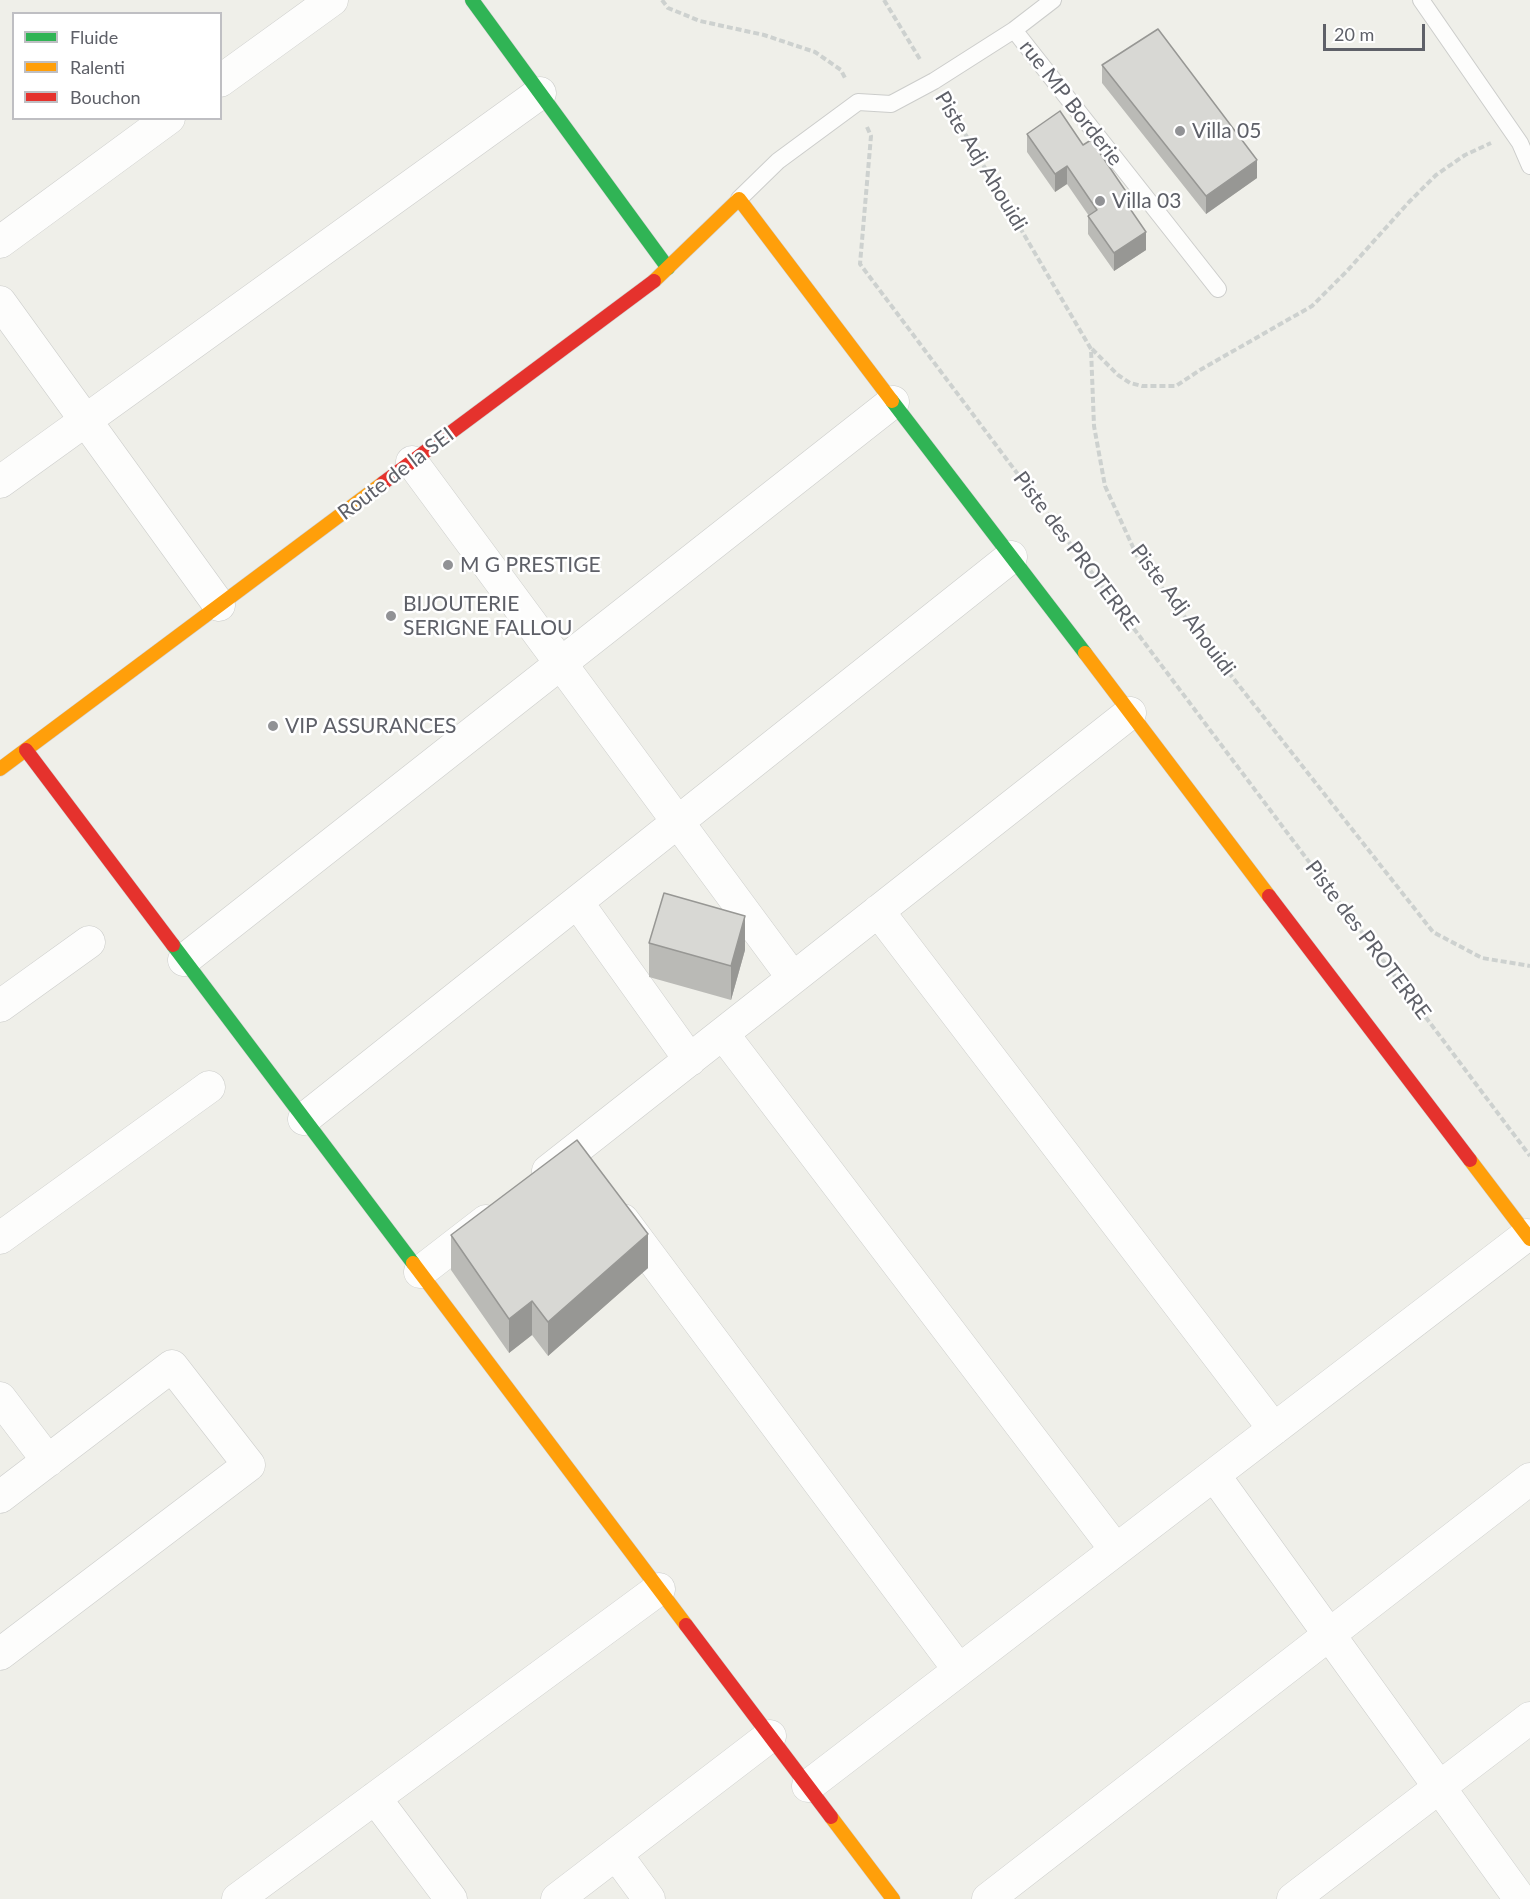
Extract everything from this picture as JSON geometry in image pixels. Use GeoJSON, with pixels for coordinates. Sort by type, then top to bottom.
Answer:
{"type":"FeatureCollection","features":[{"type":"Feature","properties":{"kind":"street"},"geometry":{"type":"LineString","coordinates":[[222,80],[332,0]]}},
{"type":"Feature","properties":{"kind":"street"},"geometry":{"type":"LineString","coordinates":[[472,0],[668,268]]}},
{"type":"Feature","properties":{"kind":"street"},"geometry":{"type":"LineString","coordinates":[[0,482],[540,93]]}},
{"type":"Feature","properties":{"kind":"street"},"geometry":{"type":"LineString","coordinates":[[0,242],[166,120]]}},
{"type":"Feature","properties":{"kind":"street"},"geometry":{"type":"LineString","coordinates":[[739,199],[1528,1237],[808,1786]]}},
{"type":"Feature","properties":{"kind":"street","name":"Route de la SEI"},"geometry":{"type":"LineString","coordinates":[[0,769],[654,281],[739,199]]}},
{"type":"Feature","properties":{"kind":"street"},"geometry":{"type":"LineString","coordinates":[[0,302],[219,605]]}},
{"type":"Feature","properties":{"kind":"street"},"geometry":{"type":"LineString","coordinates":[[184,960],[893,402]]}},
{"type":"Feature","properties":{"kind":"street"},"geometry":{"type":"LineString","coordinates":[[412,462],[794,978]]}},
{"type":"Feature","properties":{"kind":"street"},"geometry":{"type":"LineString","coordinates":[[304,1119],[1011,557]]}},
{"type":"Feature","properties":{"kind":"street"},"geometry":{"type":"LineString","coordinates":[[420,1272],[519,1195],[579,1162],[690,1060],[1130,713]]}},
{"type":"Feature","properties":{"kind":"street"},"geometry":{"type":"LineString","coordinates":[[26,750],[893,1899]]}},
{"type":"Feature","properties":{"kind":"street"},"geometry":{"type":"LineString","coordinates":[[577,902],[690,1060]]}},
{"type":"Feature","properties":{"kind":"street"},"geometry":{"type":"LineString","coordinates":[[878,911],[1274,1429]]}},
{"type":"Feature","properties":{"kind":"street"},"geometry":{"type":"LineString","coordinates":[[0,1006],[89,942]]}},
{"type":"Feature","properties":{"kind":"street"},"geometry":{"type":"LineString","coordinates":[[723,1034],[1116,1550]]}},
{"type":"Feature","properties":{"kind":"street"},"geometry":{"type":"LineString","coordinates":[[0,1238],[209,1087]]}},
{"type":"Feature","properties":{"kind":"street"},"geometry":{"type":"LineString","coordinates":[[608,1200],[959,1670]]}},
{"type":"Feature","properties":{"kind":"street"},"geometry":{"type":"LineString","coordinates":[[0,1497],[172,1366],[249,1465],[0,1654]]}},
{"type":"Feature","properties":{"kind":"street"},"geometry":{"type":"LineString","coordinates":[[0,1398],[48,1461]]}},
{"type":"Feature","properties":{"kind":"street"},"geometry":{"type":"LineString","coordinates":[[1214,1475],[1520,1899]]}},
{"type":"Feature","properties":{"kind":"street"},"geometry":{"type":"LineString","coordinates":[[988,1899],[1530,1479]]}},
{"type":"Feature","properties":{"kind":"street"},"geometry":{"type":"LineString","coordinates":[[238,1899],[659,1589]]}},
{"type":"Feature","properties":{"kind":"street"},"geometry":{"type":"LineString","coordinates":[[1293,1899],[1530,1718]]}},
{"type":"Feature","properties":{"kind":"street"},"geometry":{"type":"LineString","coordinates":[[557,1899],[770,1736]]}},
{"type":"Feature","properties":{"kind":"street"},"geometry":{"type":"LineString","coordinates":[[375,1798],[451,1899]]}},
{"type":"Feature","properties":{"kind":"street"},"geometry":{"type":"LineString","coordinates":[[616,1854],[649,1899]]}},
{"type":"Feature","properties":{"kind":"lane"},"geometry":{"type":"LineString","coordinates":[[858,102],[891,105],[934,81],[1014,30],[1053,0]]}},
{"type":"Feature","properties":{"kind":"lane"},"geometry":{"type":"LineString","coordinates":[[1421,0],[1520,143],[1530,166]]}},
{"type":"Feature","properties":{"kind":"lane","name":"rue MP Borderie"},"geometry":{"type":"LineString","coordinates":[[1014,30],[1218,289]]}},
{"type":"Feature","properties":{"kind":"lane","name":"Route de la SEI"},"geometry":{"type":"LineString","coordinates":[[739,199],[778,161],[858,102]]}},
{"type":"Feature","properties":{"kind":"path","name":"Piste des PROTERRE"},"geometry":{"type":"LineString","coordinates":[[662,0],[668,8],[700,21],[764,35],[815,52],[841,70],[858,102],[871,136],[860,264],[1530,1156]]}},
{"type":"Feature","properties":{"kind":"path","name":"Piste Adj Ahouidi"},"geometry":{"type":"LineString","coordinates":[[884,0],[1091,349],[1094,426],[1105,486],[1137,556],[1433,932],[1482,958],[1530,966]]}},
{"type":"Feature","properties":{"kind":"path"},"geometry":{"type":"LineString","coordinates":[[1091,349],[1118,375],[1130,383],[1142,386],[1176,386],[1312,306],[1347,271],[1408,202],[1437,175],[1465,155],[1512,131]]}},
{"type":"Feature","properties":{"kind":"building","name":"Villa 05"},"geometry":{"type":"Polygon","coordinates":[[[1158,29],[1257,160],[1206,196],[1102,65],[1158,29]]]}},
{"type":"Feature","properties":{"kind":"building","name":"Villa 03"},"geometry":{"type":"Polygon","coordinates":[[[1060,111],[1083,145],[1091,140],[1127,193],[1122,197],[1146,232],[1114,253],[1088,216],[1097,210],[1067,166],[1055,174],[1027,134],[1060,111]]]}},
{"type":"Feature","properties":{"kind":"building"},"geometry":{"type":"Polygon","coordinates":[[[664,893],[745,916],[731,966],[649,943],[664,893]]]}},
{"type":"Feature","properties":{"kind":"building"},"geometry":{"type":"Polygon","coordinates":[[[577,1140],[648,1234],[548,1322],[532,1301],[509,1319],[451,1235],[577,1140]]]}},
{"type":"Feature","properties":{"kind":"traffic: fast"},"geometry":{"type":"LineString","coordinates":[[472,0],[668,268]]}},
{"type":"Feature","properties":{"kind":"traffic: fast"},"geometry":{"type":"LineString","coordinates":[[892,401],[1085,653]]}},
{"type":"Feature","properties":{"kind":"traffic: fast"},"geometry":{"type":"LineString","coordinates":[[173,945],[413,1263]]}},
{"type":"Feature","properties":{"kind":"traffic: slow"},"geometry":{"type":"LineString","coordinates":[[654,281],[739,199],[892,401]]}},
{"type":"Feature","properties":{"kind":"traffic: slow"},"geometry":{"type":"LineString","coordinates":[[0,769],[383,483]]}},
{"type":"Feature","properties":{"kind":"traffic: slow"},"geometry":{"type":"LineString","coordinates":[[1085,653],[1269,896]]}},
{"type":"Feature","properties":{"kind":"traffic: slow"},"geometry":{"type":"LineString","coordinates":[[1470,1160],[1530,1239]]}},
{"type":"Feature","properties":{"kind":"traffic: slow"},"geometry":{"type":"LineString","coordinates":[[413,1263],[686,1625]]}},
{"type":"Feature","properties":{"kind":"traffic: slow"},"geometry":{"type":"LineString","coordinates":[[831,1817],[893,1899]]}},
{"type":"Feature","properties":{"kind":"traffic: jam"},"geometry":{"type":"LineString","coordinates":[[383,483],[654,281]]}},
{"type":"Feature","properties":{"kind":"traffic: jam"},"geometry":{"type":"LineString","coordinates":[[26,750],[173,945]]}},
{"type":"Feature","properties":{"kind":"traffic: jam"},"geometry":{"type":"LineString","coordinates":[[1269,896],[1470,1160]]}},
{"type":"Feature","properties":{"kind":"traffic: jam"},"geometry":{"type":"LineString","coordinates":[[686,1625],[831,1817]]}},
{"type":"Feature","properties":{"kind":"place","name":"Villa 05"},"geometry":{"type":"Point","coordinates":[1180,131]}},
{"type":"Feature","properties":{"kind":"place","name":"Villa 03"},"geometry":{"type":"Point","coordinates":[1100,201]}},
{"type":"Feature","properties":{"kind":"place","name":"M G PRESTIGE"},"geometry":{"type":"Point","coordinates":[448,565]}},
{"type":"Feature","properties":{"kind":"place","name":"BIJOUTERIE SERIGNE FALLOU"},"geometry":{"type":"Point","coordinates":[391,616]}},
{"type":"Feature","properties":{"kind":"place","name":"VIP ASSURANCES"},"geometry":{"type":"Point","coordinates":[273,726]}}]}
